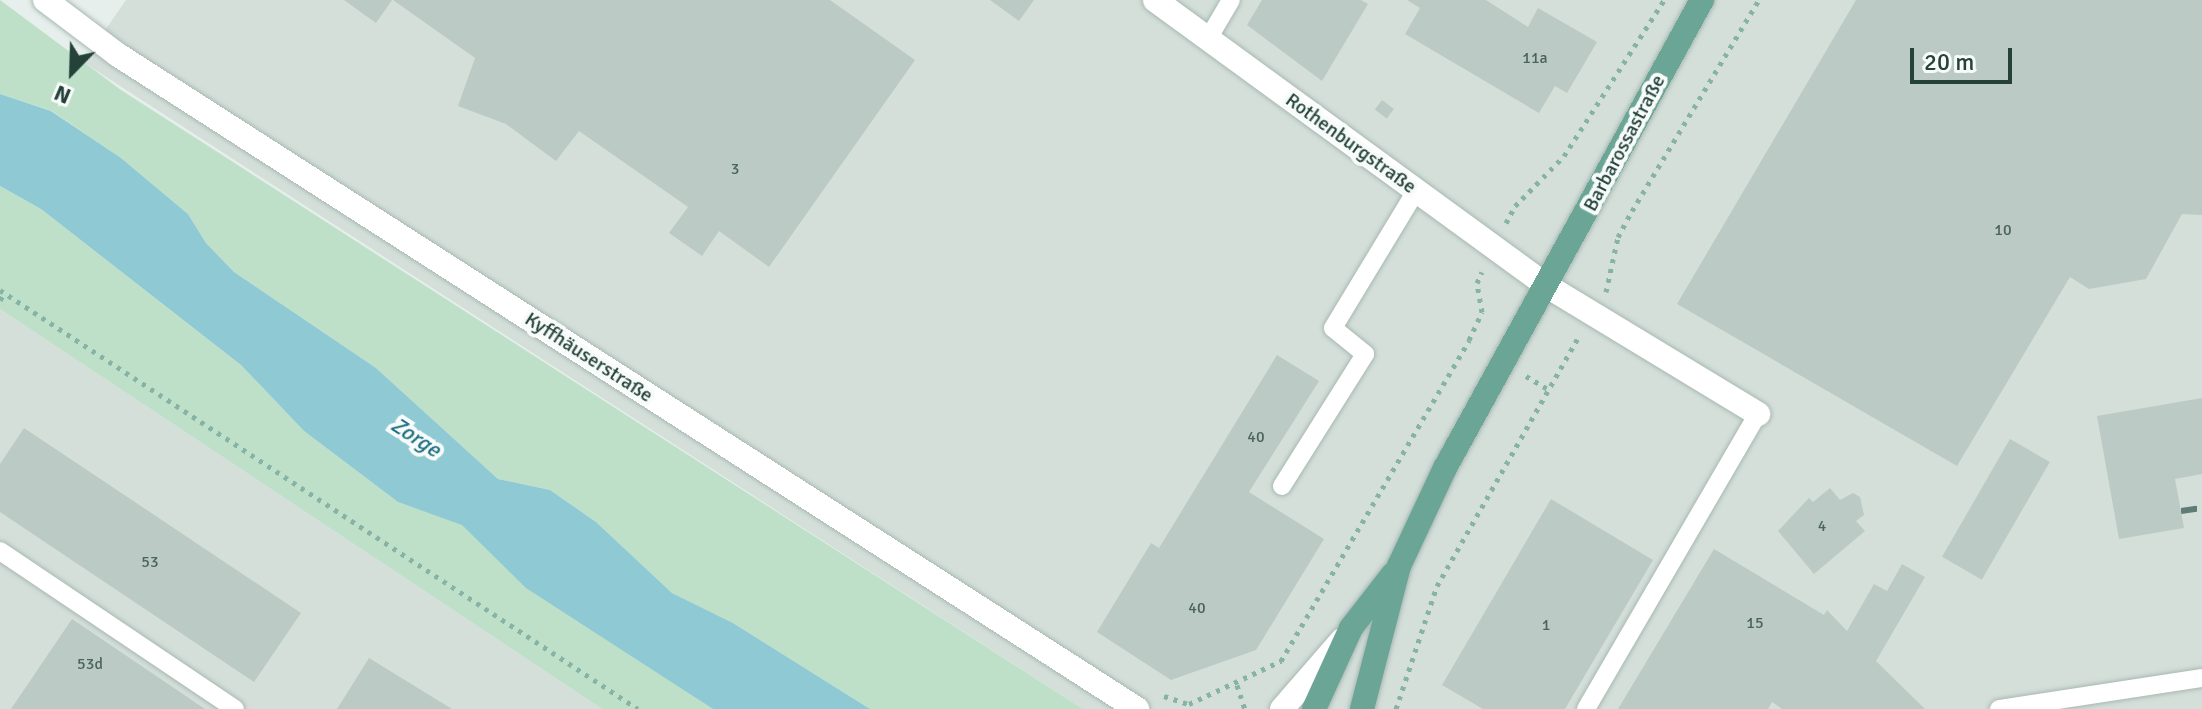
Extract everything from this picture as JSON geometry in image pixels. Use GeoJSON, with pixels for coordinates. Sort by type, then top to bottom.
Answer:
{"type":"FeatureCollection","features":[{"type":"Feature","properties":{"kind":"main road","name":"Barbarossastraße"},"geometry":{"type":"LineString","coordinates":[[1362,708],[1399,566],[1445,468],[1702,0]]}},
{"type":"Feature","properties":{"kind":"main road","name":"Barbarossastraße"},"geometry":{"type":"LineString","coordinates":[[1314,709],[1351,628],[1399,566]]}},
{"type":"Feature","properties":{"kind":"street","name":"Kyffhäuserstraße"},"geometry":{"type":"LineString","coordinates":[[45,0],[118,55],[1137,709]]}},
{"type":"Feature","properties":{"kind":"street","name":"Rothenburgstraße"},"geometry":{"type":"LineString","coordinates":[[1155,0],[1547,286]]}},
{"type":"Feature","properties":{"kind":"street"},"geometry":{"type":"LineString","coordinates":[[1547,286],[1758,414]]}},
{"type":"Feature","properties":{"kind":"street","name":"Barbarossastraße"},"geometry":{"type":"LineString","coordinates":[[1282,709],[1351,628]]}},
{"type":"Feature","properties":{"kind":"lane"},"geometry":{"type":"LineString","coordinates":[[1208,39],[1231,0]]}},
{"type":"Feature","properties":{"kind":"lane"},"geometry":{"type":"LineString","coordinates":[[1282,486],[1365,354],[1333,328],[1416,191]]}},
{"type":"Feature","properties":{"kind":"lane"},"geometry":{"type":"LineString","coordinates":[[1586,709],[1758,414]]}},
{"type":"Feature","properties":{"kind":"lane"},"geometry":{"type":"LineString","coordinates":[[0,551],[235,709]]}},
{"type":"Feature","properties":{"kind":"lane"},"geometry":{"type":"LineString","coordinates":[[1999,709],[2202,678]]}},
{"type":"Feature","properties":{"kind":"path"},"geometry":{"type":"LineString","coordinates":[[1160,693],[1189,704],[1237,685],[1281,661],[1469,340],[1482,312],[1477,283],[1515,206],[1564,156],[1664,0]]}},
{"type":"Feature","properties":{"kind":"path"},"geometry":{"type":"LineString","coordinates":[[1396,709],[1437,586],[1612,281],[1618,237],[1632,211],[1759,0]]}},
{"type":"Feature","properties":{"kind":"path"},"geometry":{"type":"LineString","coordinates":[[0,300],[2,292],[638,709]]}},
{"type":"Feature","properties":{"kind":"path"},"geometry":{"type":"LineString","coordinates":[[1237,685],[1245,709]]}},
{"type":"Feature","properties":{"kind":"shaded area"},"geometry":{"type":"Polygon","coordinates":[[[126,0],[2202,0],[2202,709],[1083,709],[83,62],[126,0]]]}},
{"type":"Feature","properties":{"kind":"shaded area"},"geometry":{"type":"Polygon","coordinates":[[[0,309],[602,709],[0,709],[0,309]]]}},
{"type":"Feature","properties":{"kind":"green space"},"geometry":{"type":"Polygon","coordinates":[[[0,0],[121,90],[1083,709],[870,709],[733,623],[672,593],[596,522],[550,490],[498,479],[376,368],[234,272],[206,243],[188,214],[121,158],[52,111],[0,94],[0,0]]]}},
{"type":"Feature","properties":{"kind":"green space"},"geometry":{"type":"Polygon","coordinates":[[[0,186],[41,209],[241,365],[304,431],[398,502],[462,524],[526,587],[713,709],[602,709],[0,309],[0,186]]]}},
{"type":"Feature","properties":{"kind":"water","name":"Zorge"},"geometry":{"type":"Polygon","coordinates":[[[0,94],[51,111],[121,158],[188,214],[206,243],[234,272],[376,368],[498,479],[550,490],[596,522],[672,593],[733,623],[870,709],[713,709],[526,588],[462,525],[398,502],[304,431],[241,365],[41,209],[0,186],[0,94]]]}},
{"type":"Feature","properties":{"kind":"building"},"geometry":{"type":"Polygon","coordinates":[[[344,0],[392,0],[376,23],[344,0]]]}},
{"type":"Feature","properties":{"kind":"building"},"geometry":{"type":"Polygon","coordinates":[[[393,0],[830,0],[915,60],[769,267],[719,231],[702,256],[669,233],[688,207],[579,131],[556,161],[506,124],[458,106],[475,58],[393,0]]]}},
{"type":"Feature","properties":{"kind":"building"},"geometry":{"type":"Polygon","coordinates":[[[990,0],[1034,0],[1019,21],[990,0]]]}},
{"type":"Feature","properties":{"kind":"building"},"geometry":{"type":"Polygon","coordinates":[[[1262,0],[1361,0],[1368,4],[1322,81],[1247,25],[1262,0]]]}},
{"type":"Feature","properties":{"kind":"building"},"geometry":{"type":"Polygon","coordinates":[[[1407,0],[1486,0],[1528,27],[1538,8],[1597,42],[1567,93],[1555,86],[1539,113],[1405,34],[1420,8],[1407,0]]]}},
{"type":"Feature","properties":{"kind":"building"},"geometry":{"type":"Polygon","coordinates":[[[1856,0],[2202,0],[2202,215],[2182,214],[2146,279],[2089,289],[2070,277],[1957,466],[1677,304],[1856,0]]]}},
{"type":"Feature","properties":{"kind":"building"},"geometry":{"type":"Polygon","coordinates":[[[1382,100],[1394,109],[1387,119],[1375,110],[1382,100]]]}},
{"type":"Feature","properties":{"kind":"building"},"geometry":{"type":"Polygon","coordinates":[[[1277,355],[1319,381],[1249,492],[1324,539],[1256,650],[1171,680],[1097,632],[1151,543],[1159,548],[1277,355]]]}},
{"type":"Feature","properties":{"kind":"building"},"geometry":{"type":"Polygon","coordinates":[[[2202,398],[2202,474],[2175,479],[2184,528],[2119,539],[2097,416],[2202,398]]]}},
{"type":"Feature","properties":{"kind":"building"},"geometry":{"type":"Polygon","coordinates":[[[24,428],[301,613],[254,682],[0,512],[0,464],[24,428]]]}},
{"type":"Feature","properties":{"kind":"building"},"geometry":{"type":"Polygon","coordinates":[[[2010,439],[2050,462],[1982,580],[1942,557],[2010,439]]]}},
{"type":"Feature","properties":{"kind":"building"},"geometry":{"type":"Polygon","coordinates":[[[1830,488],[1840,500],[1853,493],[1860,497],[1864,515],[1856,521],[1865,531],[1814,574],[1778,531],[1809,498],[1813,502],[1830,488]]]}},
{"type":"Feature","properties":{"kind":"building"},"geometry":{"type":"Polygon","coordinates":[[[1551,499],[1653,560],[1565,709],[1483,709],[1442,685],[1551,499]]]}},
{"type":"Feature","properties":{"kind":"building"},"geometry":{"type":"Polygon","coordinates":[[[1714,549],[1824,615],[1827,610],[1847,631],[1874,584],[1887,591],[1902,564],[1925,577],[1876,661],[1925,709],[1782,709],[1772,702],[1768,709],[1618,709],[1714,549]]]}},
{"type":"Feature","properties":{"kind":"building"},"geometry":{"type":"Polygon","coordinates":[[[72,619],[205,709],[11,709],[72,619]]]}},
{"type":"Feature","properties":{"kind":"building"},"geometry":{"type":"Polygon","coordinates":[[[369,658],[452,709],[337,709],[369,658]]]}},
{"type":"Feature","properties":{"kind":"railway"},"geometry":{"type":"LineString","coordinates":[[2181,511],[2202,508]]}}]}
